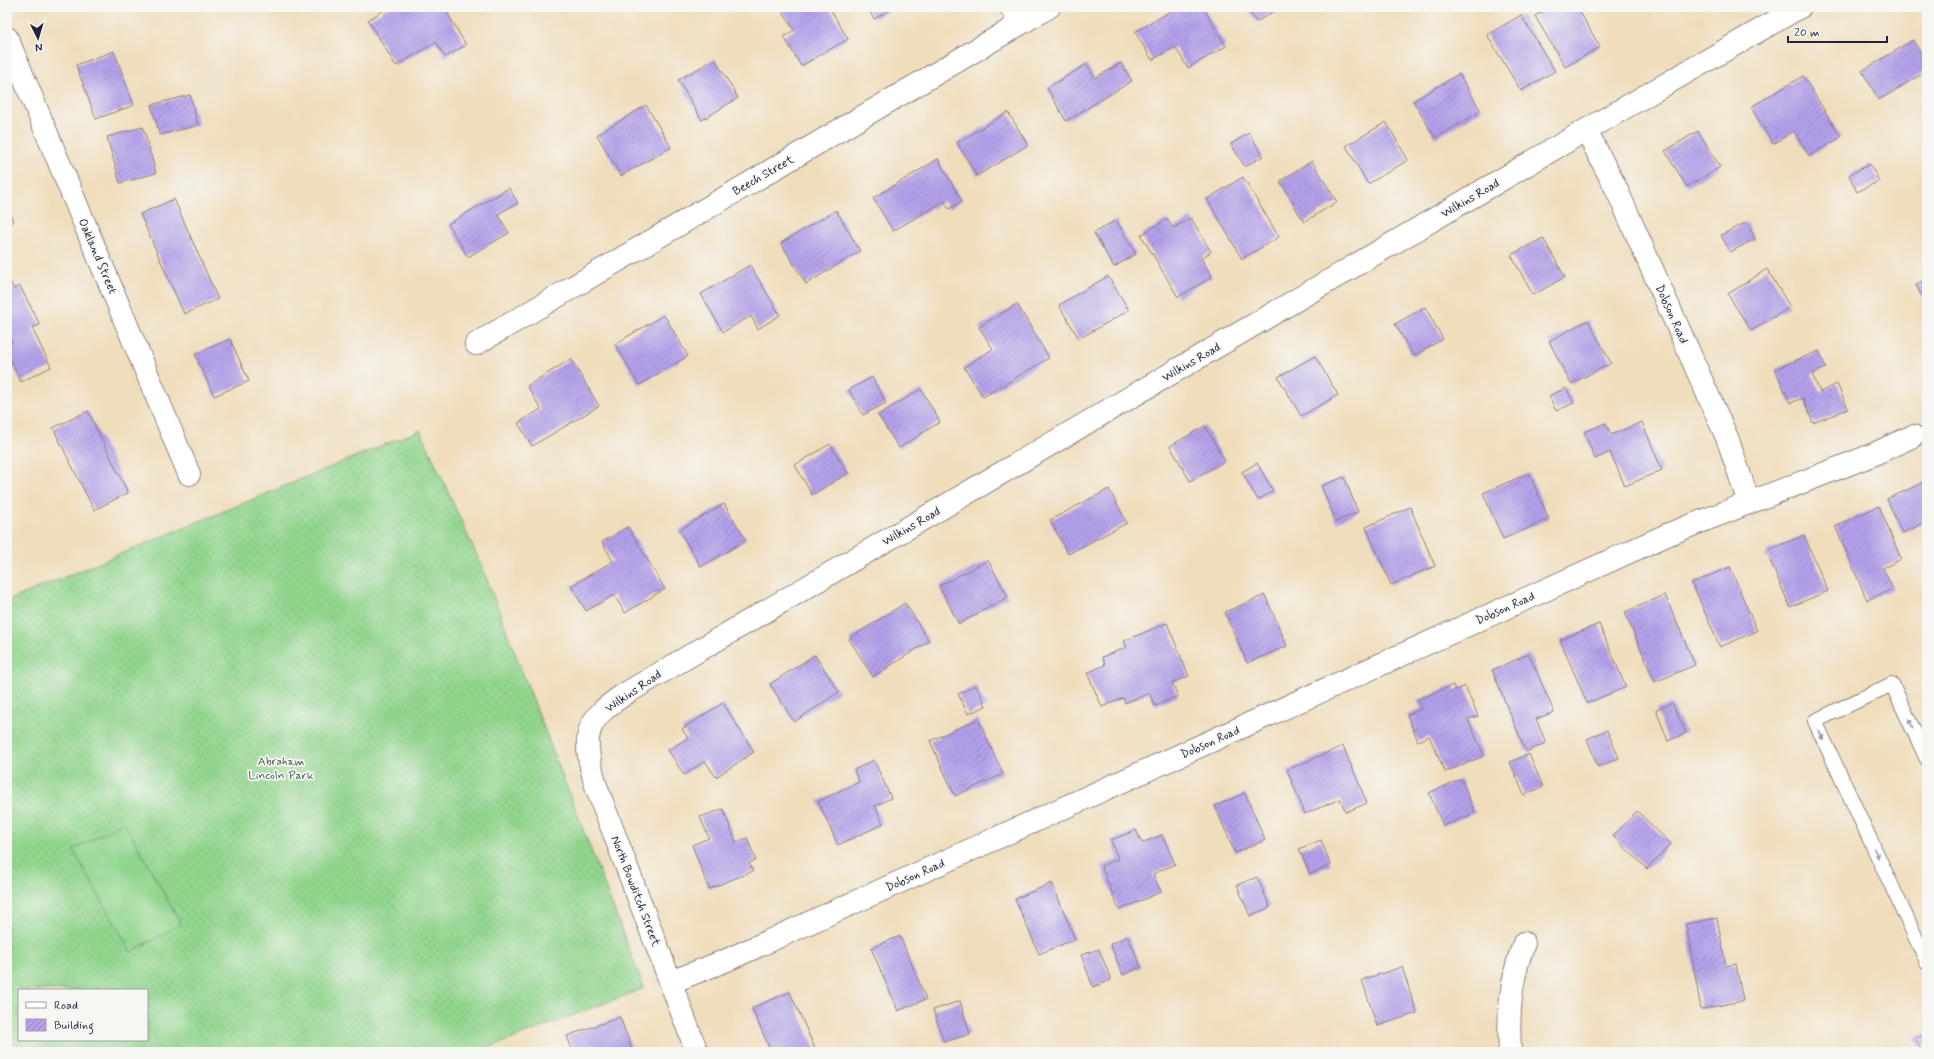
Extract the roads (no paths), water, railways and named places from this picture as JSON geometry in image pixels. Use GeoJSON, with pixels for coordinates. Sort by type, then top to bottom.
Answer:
{"type":"FeatureCollection","features":[{"type":"Feature","properties":{"kind":"street","name":"Beech Street"},"geometry":{"type":"LineString","coordinates":[[476,344],[1015,16],[1049,7]]}},
{"type":"Feature","properties":{"kind":"street","name":"Wilkins Road"},"geometry":{"type":"LineString","coordinates":[[590,727],[606,708],[628,692],[1586,130],[1800,7]]}},
{"type":"Feature","properties":{"kind":"street","name":"Oakland Street"},"geometry":{"type":"LineString","coordinates":[[7,38],[189,474]]}},
{"type":"Feature","properties":{"kind":"street","name":"Dobson Road"},"geometry":{"type":"LineString","coordinates":[[1586,130],[1616,188],[1728,440],[1749,503]]}},
{"type":"Feature","properties":{"kind":"street","name":"Dobson Road"},"geometry":{"type":"LineString","coordinates":[[671,982],[727,960],[1669,534],[1866,457],[1913,436]]}},
{"type":"Feature","properties":{"kind":"street","name":"North Bowditch Street"},"geometry":{"type":"LineString","coordinates":[[590,727],[587,749],[596,786],[697,1052]]}},
{"type":"Feature","properties":{"kind":"street"},"geometry":{"type":"LineString","coordinates":[[1510,1052],[1509,1009],[1512,980],[1524,943]]}},
{"type":"Feature","properties":{"kind":"lane"},"geometry":{"type":"LineString","coordinates":[[1927,759],[1892,684],[1815,721],[1927,962]]}},
{"type":"Feature","properties":{"kind":"park label","name":"Abraham Lincoln Park"},"geometry":{"type":"Point","coordinates":[281,768]}}]}
